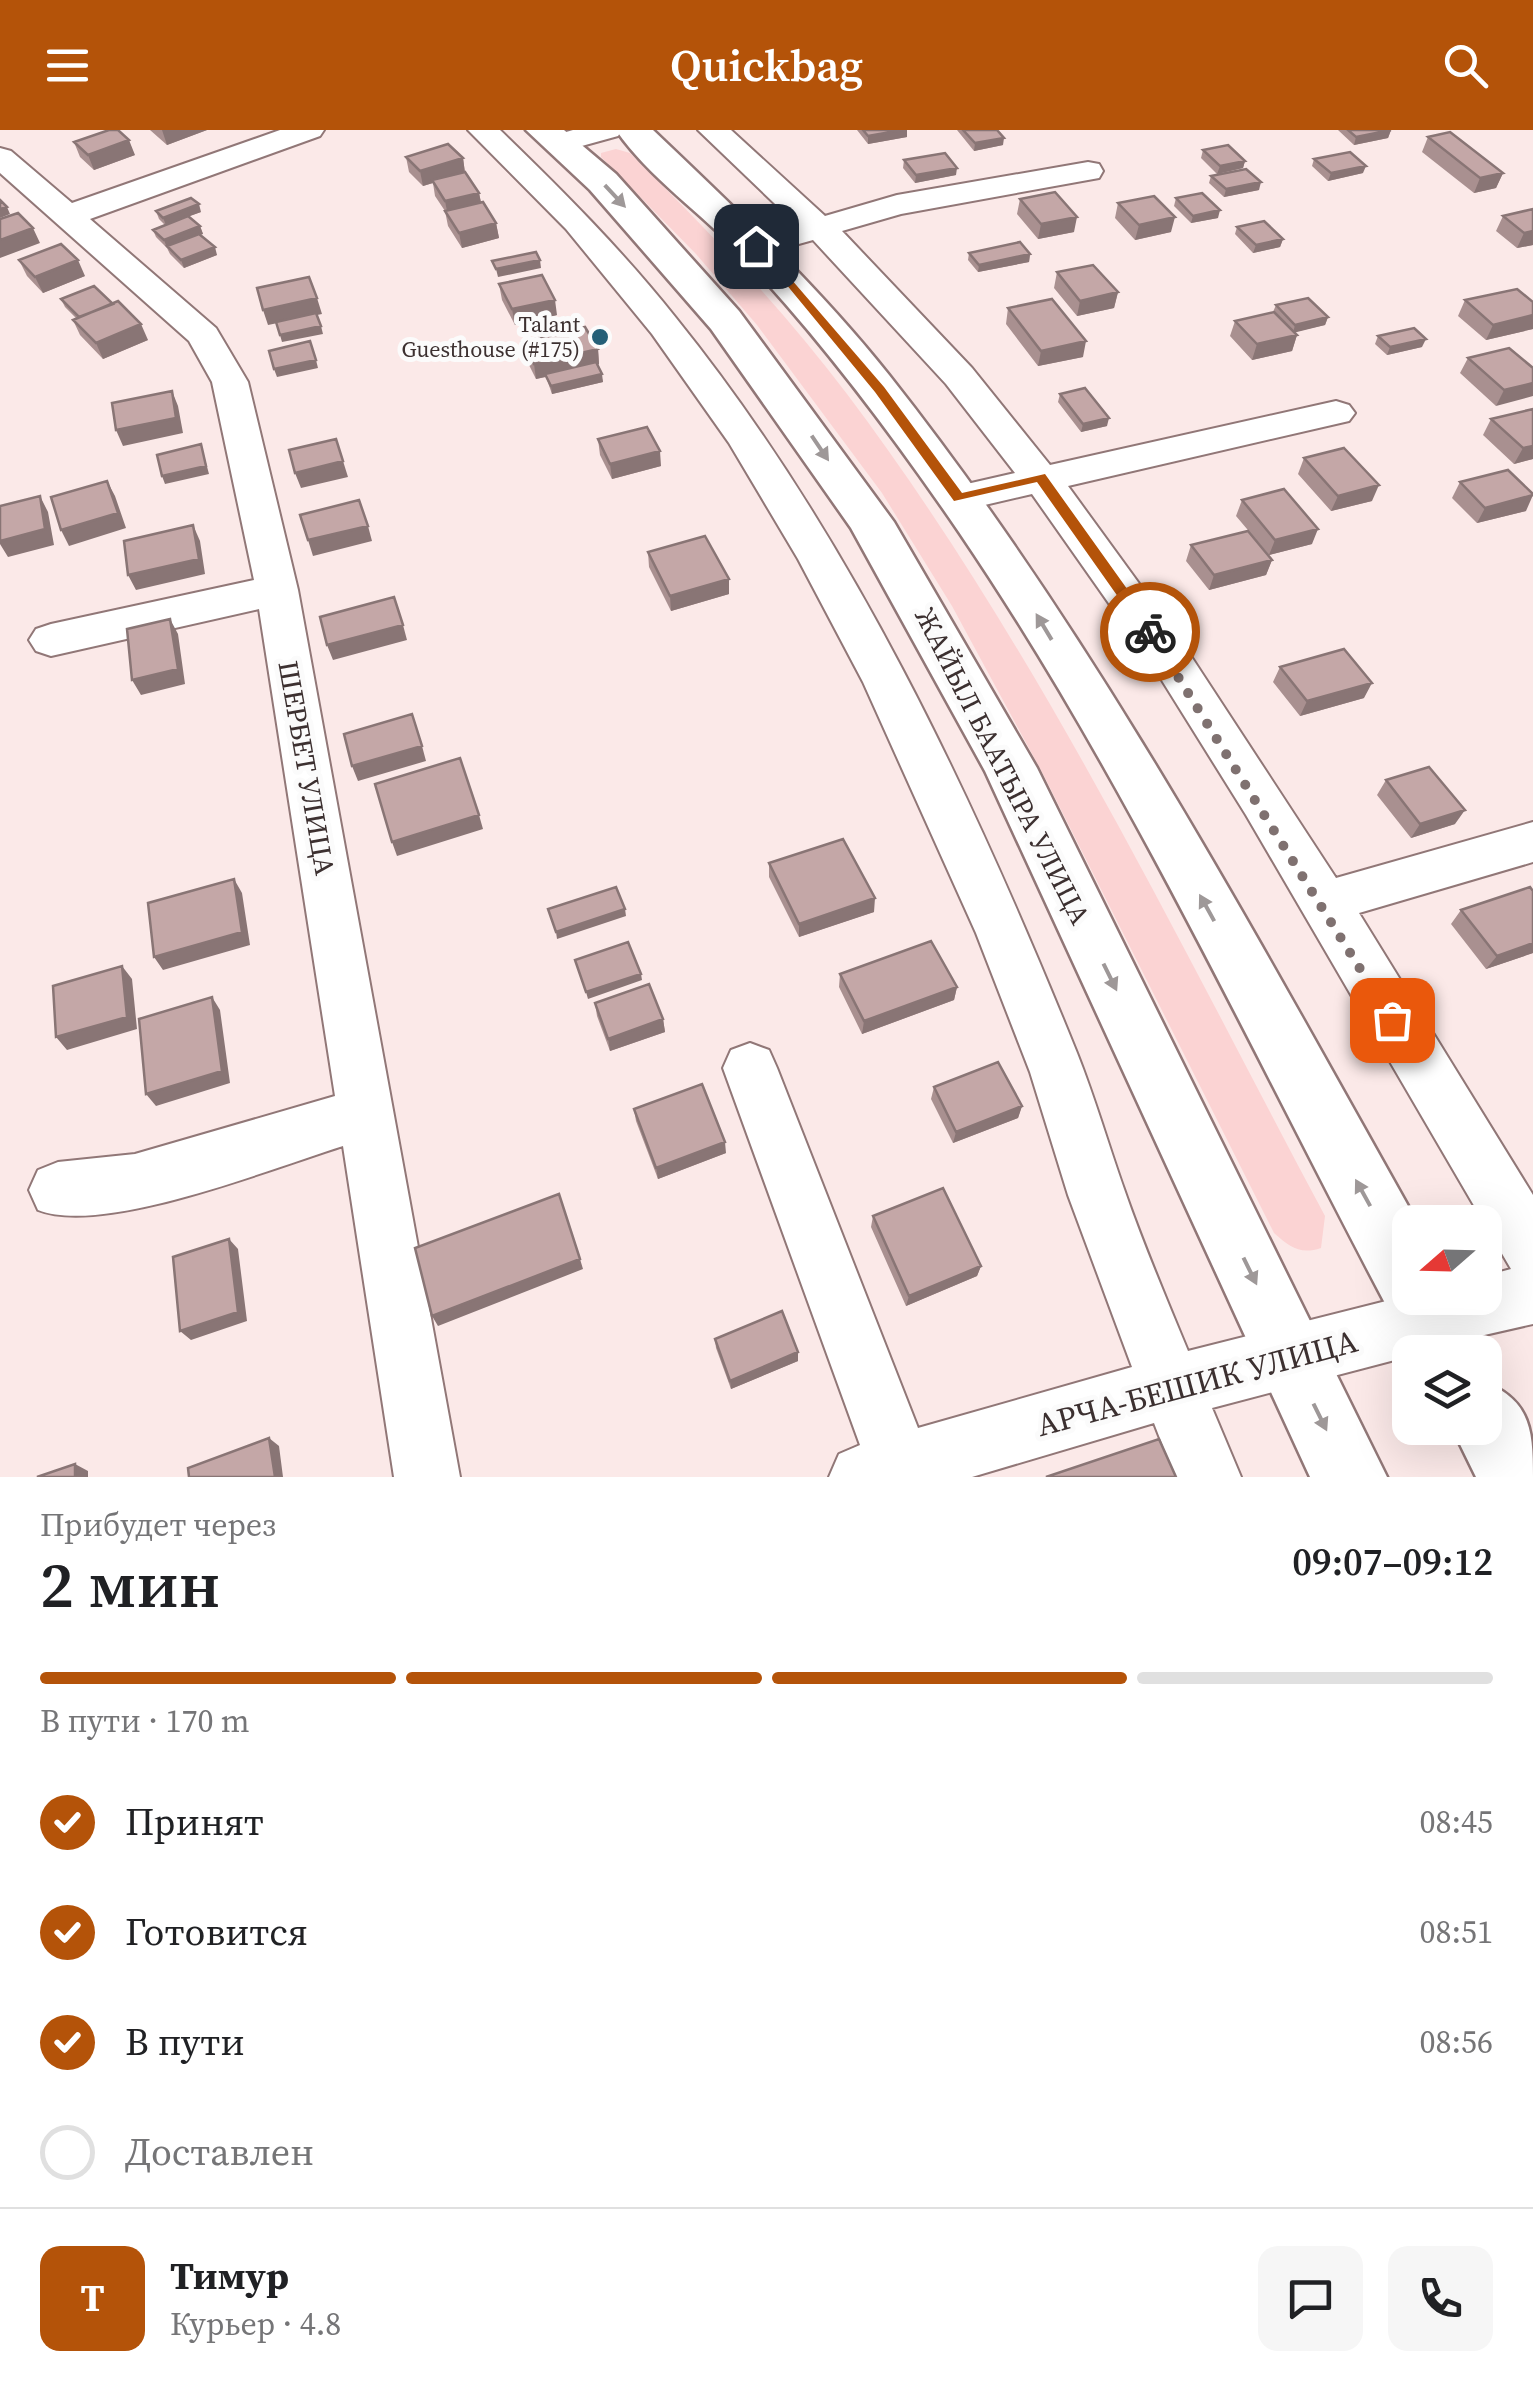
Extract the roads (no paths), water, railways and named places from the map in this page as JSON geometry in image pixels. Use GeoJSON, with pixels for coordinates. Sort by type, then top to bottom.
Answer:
{"type":"FeatureCollection","features":[{"type":"Feature","properties":{"kind":"main road"},"geometry":{"type":"LineString","coordinates":[[633,130],[756,246],[880,390],[959,498],[1116,746],[1392,1247]]}},
{"type":"Feature","properties":{"kind":"main road","name":"ЖАЙЫЛ БААТЫРА УЛИЦА"},"geometry":{"type":"LineString","coordinates":[[570,134],[616,196],[725,320],[871,522],[942,640],[1010,768],[1349,1477]]}},
{"type":"Feature","properties":{"kind":"main road"},"geometry":{"type":"LineString","coordinates":[[1499,1445],[1516,1477]]}},
{"type":"Feature","properties":{"kind":"street"},"geometry":{"type":"LineString","coordinates":[[67,216],[309,130]]}},
{"type":"Feature","properties":{"kind":"street"},"geometry":{"type":"LineString","coordinates":[[483,130],[570,215],[656,316],[738,429],[828,577],[952,824],[1018,970],[1171,1387],[1208,1477]]}},
{"type":"Feature","properties":{"kind":"street"},"geometry":{"type":"LineString","coordinates":[[713,130],[887,292],[1040,477],[1205,715],[1533,1250]]}},
{"type":"Feature","properties":{"kind":"street","name":"ШЕРБЕТ УЛИЦА"},"geometry":{"type":"LineString","coordinates":[[0,156],[204,335],[230,382],[278,590],[427,1477]]}},
{"type":"Feature","properties":{"kind":"street"},"geometry":{"type":"LineString","coordinates":[[756,246],[898,206],[1088,171]]}},
{"type":"Feature","properties":{"kind":"street"},"geometry":{"type":"LineString","coordinates":[[959,498],[1336,413]]}},
{"type":"Feature","properties":{"kind":"street"},"geometry":{"type":"LineString","coordinates":[[51,640],[278,590]]}},
{"type":"Feature","properties":{"kind":"street"},"geometry":{"type":"LineString","coordinates":[[1322,903],[1533,842]]}},
{"type":"Feature","properties":{"kind":"street"},"geometry":{"type":"LineString","coordinates":[[750,1068],[881,1471]]}},
{"type":"Feature","properties":{"kind":"street"},"geometry":{"type":"LineString","coordinates":[[58,1190],[135,1182],[365,1113]]}},
{"type":"Feature","properties":{"kind":"street","name":"АРЧА-БЕШИК УЛИЦА"},"geometry":{"type":"LineString","coordinates":[[1502,1299],[1533,1294]]}},
{"type":"Feature","properties":{"kind":"street","name":"АРЧА-БЕШИК УЛИЦА"},"geometry":{"type":"LineString","coordinates":[[881,1471],[1171,1387],[1292,1357],[1419,1315]]}},
{"type":"Feature","properties":{"kind":"place","name":"Talant Guesthouse (#175)"},"geometry":{"type":"Point","coordinates":[600,337]}}]}
